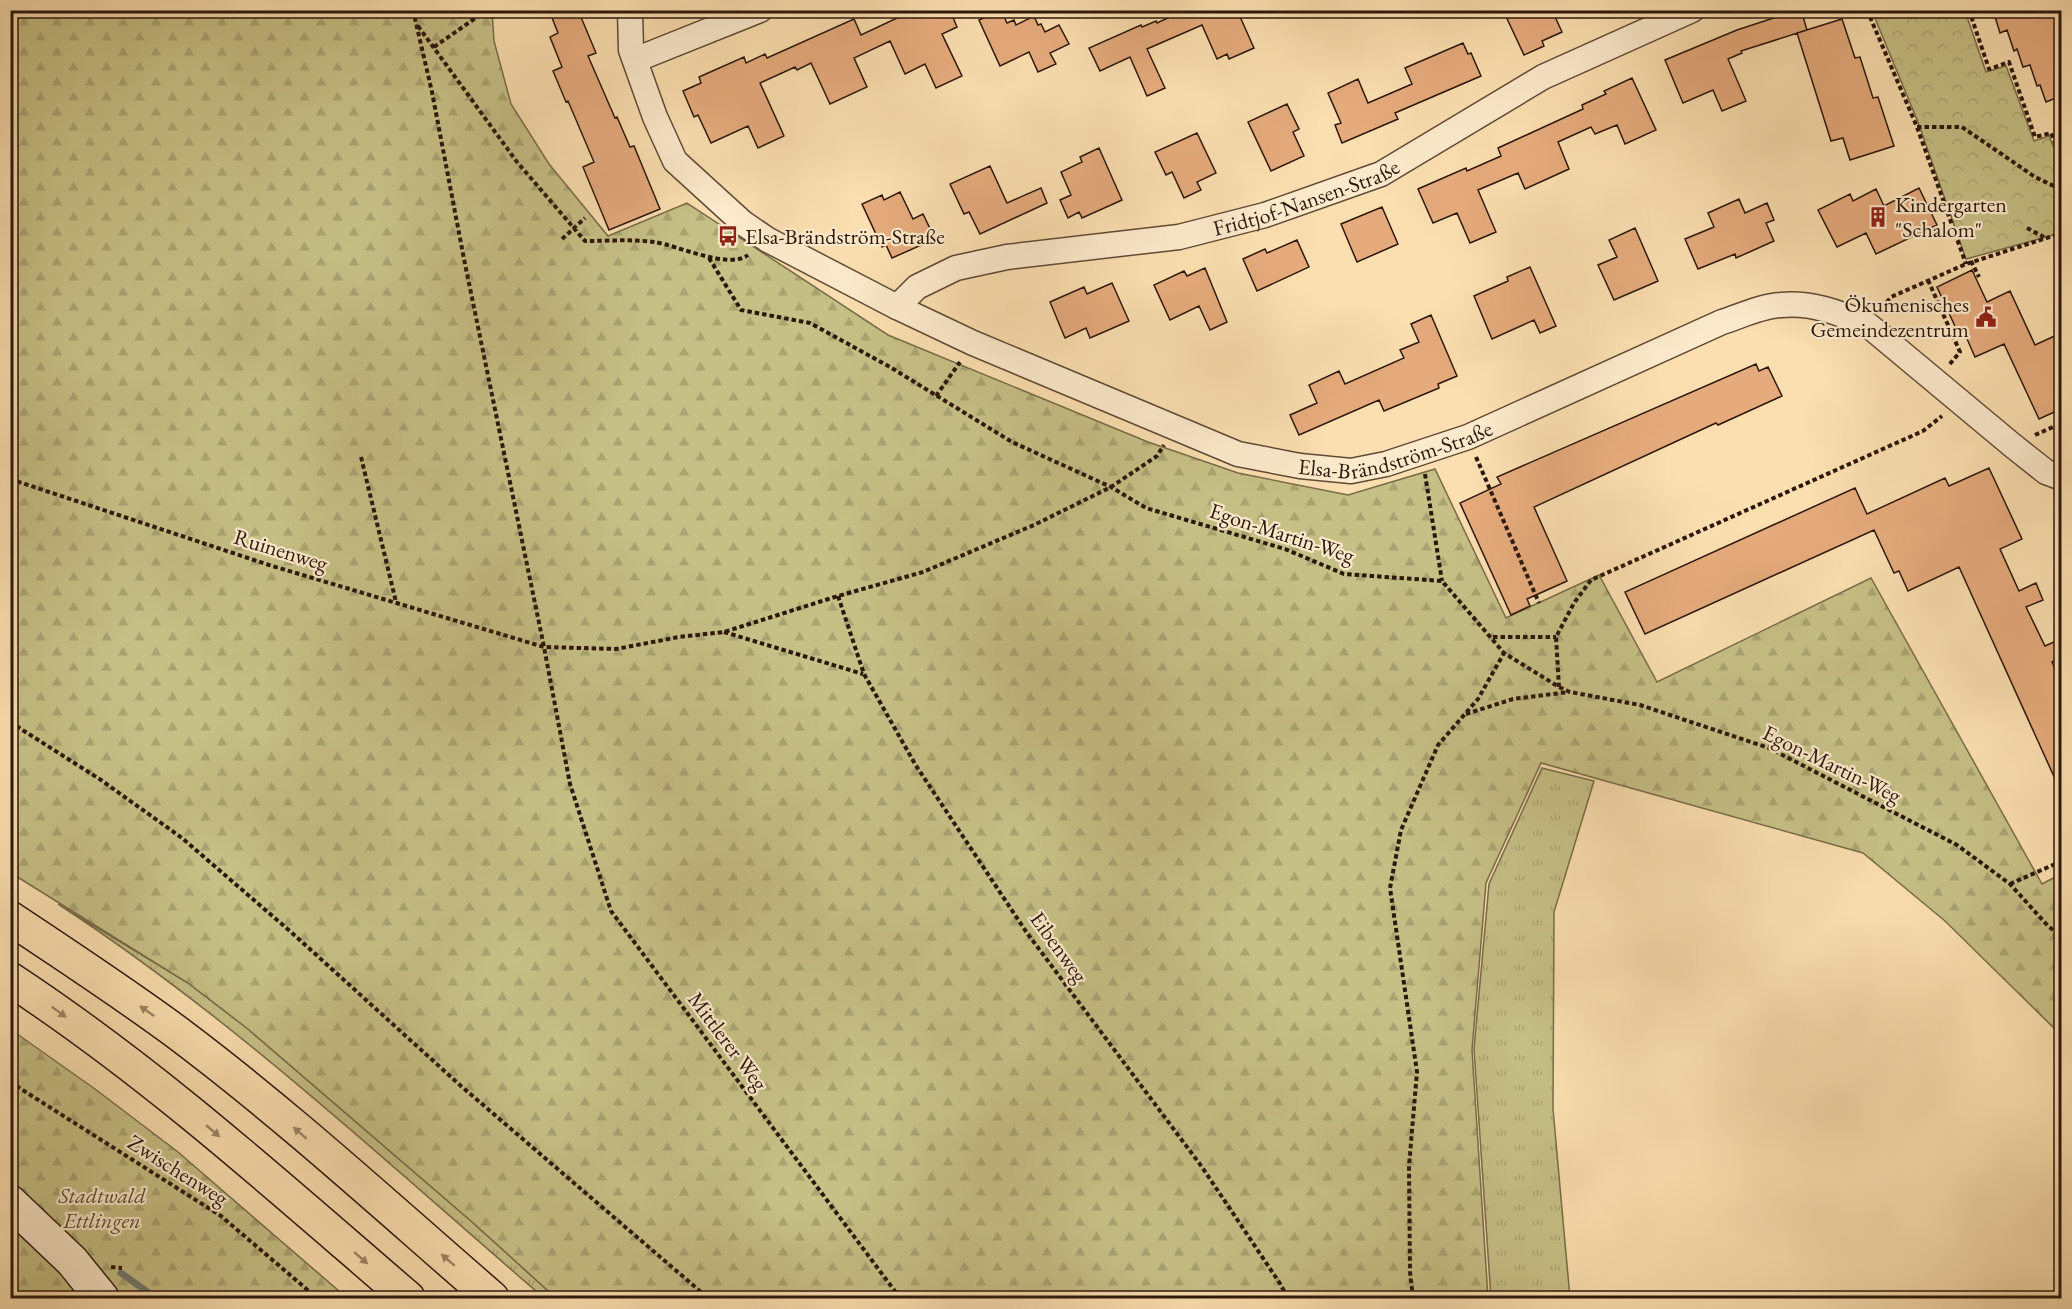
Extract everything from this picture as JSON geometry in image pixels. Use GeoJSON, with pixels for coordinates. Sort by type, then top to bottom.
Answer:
{"type":"FeatureCollection","features":[{"type":"Feature","properties":{"kind":"highway"},"geometry":{"type":"LineString","coordinates":[[10,918],[93,973],[185,1039],[264,1102],[492,1299]]}},
{"type":"Feature","properties":{"kind":"highway"},"geometry":{"type":"LineString","coordinates":[[10,979],[132,1065],[224,1139],[408,1299]]}},
{"type":"Feature","properties":{"kind":"main road"},"geometry":{"type":"LineString","coordinates":[[10,1202],[72,1261],[102,1299]]}},
{"type":"Feature","properties":{"kind":"street","name":"Elsa-Brändström-Straße"},"geometry":{"type":"LineString","coordinates":[[630,10],[631,50],[675,161],[743,223],[768,240],[897,307],[973,343],[1238,454],[1300,466],[1351,471],[1386,464],[1468,437],[1722,322],[1781,305],[1818,307],[1843,314],[1868,325],[2046,472],[2061,478]]}},
{"type":"Feature","properties":{"kind":"street"},"geometry":{"type":"LineString","coordinates":[[635,60],[760,10]]}},
{"type":"Feature","properties":{"kind":"street","name":"Fridtjof-Nansen-Straße"},"geometry":{"type":"LineString","coordinates":[[897,307],[917,287],[956,268],[1007,258],[1179,237],[1265,215],[1381,174],[1543,77],[1692,10]]}},
{"type":"Feature","properties":{"kind":"path","name":"Mittlerer Weg"},"geometry":{"type":"LineString","coordinates":[[413,10],[570,784],[611,912],[900,1299]]}},
{"type":"Feature","properties":{"kind":"path"},"geometry":{"type":"LineString","coordinates":[[434,47],[488,10]]}},
{"type":"Feature","properties":{"kind":"path"},"geometry":{"type":"LineString","coordinates":[[1867,10],[1917,127],[1966,264]]}},
{"type":"Feature","properties":{"kind":"path"},"geometry":{"type":"LineString","coordinates":[[1969,10],[1989,69],[2009,62],[2035,137],[2051,133],[2061,159]]}},
{"type":"Feature","properties":{"kind":"path"},"geometry":{"type":"LineString","coordinates":[[416,23],[517,162],[585,241],[655,242],[709,258],[744,258],[768,240]]}},
{"type":"Feature","properties":{"kind":"path"},"geometry":{"type":"LineString","coordinates":[[1917,127],[1962,127],[2035,177],[2061,190]]}},
{"type":"Feature","properties":{"kind":"path"},"geometry":{"type":"LineString","coordinates":[[562,239],[585,218]]}},
{"type":"Feature","properties":{"kind":"path"},"geometry":{"type":"LineString","coordinates":[[2026,228],[2045,237]]}},
{"type":"Feature","properties":{"kind":"path"},"geometry":{"type":"LineString","coordinates":[[1868,325],[1891,297],[1971,261],[2061,233]]}},
{"type":"Feature","properties":{"kind":"path","name":"Egon-Martin-Weg"},"geometry":{"type":"LineString","coordinates":[[709,258],[741,310],[810,323],[890,367],[1012,442],[1110,487],[1146,508],[1286,549],[1344,574],[1442,581],[1504,653],[1559,687],[1570,692],[1640,705],[1769,748],[1957,845],[2010,884],[2061,937]]}},
{"type":"Feature","properties":{"kind":"path"},"geometry":{"type":"LineString","coordinates":[[1971,261],[1979,277]]}},
{"type":"Feature","properties":{"kind":"path"},"geometry":{"type":"LineString","coordinates":[[1929,280],[1960,352],[1936,381]]}},
{"type":"Feature","properties":{"kind":"path"},"geometry":{"type":"LineString","coordinates":[[936,396],[973,343]]}},
{"type":"Feature","properties":{"kind":"path"},"geometry":{"type":"LineString","coordinates":[[1559,687],[1556,637],[1574,603],[1591,580],[1923,431],[1939,419],[1956,399]]}},
{"type":"Feature","properties":{"kind":"path"},"geometry":{"type":"LineString","coordinates":[[724,632],[923,572],[1034,525],[1110,487],[1157,456],[1174,428]]}},
{"type":"Feature","properties":{"kind":"path"},"geometry":{"type":"LineString","coordinates":[[1468,437],[1539,603]]}},
{"type":"Feature","properties":{"kind":"path"},"geometry":{"type":"LineString","coordinates":[[1422,452],[1442,581]]}},
{"type":"Feature","properties":{"kind":"path"},"geometry":{"type":"LineString","coordinates":[[362,457],[396,602]]}},
{"type":"Feature","properties":{"kind":"path","name":"Ruinenweg"},"geometry":{"type":"LineString","coordinates":[[10,479],[269,565],[544,647],[616,649],[724,632]]}},
{"type":"Feature","properties":{"kind":"path","name":"Eibenweg"},"geometry":{"type":"LineString","coordinates":[[838,596],[864,674],[915,764],[1028,933],[1202,1167],[1288,1299]]}},
{"type":"Feature","properties":{"kind":"path"},"geometry":{"type":"LineString","coordinates":[[724,632],[864,674]]}},
{"type":"Feature","properties":{"kind":"path"},"geometry":{"type":"LineString","coordinates":[[1492,637],[1556,637]]}},
{"type":"Feature","properties":{"kind":"path"},"geometry":{"type":"LineString","coordinates":[[1413,1299],[1410,1272],[1409,1166],[1417,1072],[1390,888],[1401,830],[1438,745],[1478,699],[1504,653]]}},
{"type":"Feature","properties":{"kind":"path"},"geometry":{"type":"LineString","coordinates":[[1464,715],[1513,699],[1570,692]]}},
{"type":"Feature","properties":{"kind":"path"},"geometry":{"type":"LineString","coordinates":[[10,722],[100,780],[182,838],[291,932],[461,1086],[708,1299]]}},
{"type":"Feature","properties":{"kind":"path"},"geometry":{"type":"LineString","coordinates":[[2010,884],[2061,861]]}},
{"type":"Feature","properties":{"kind":"path","name":"Zwischenweg"},"geometry":{"type":"LineString","coordinates":[[10,1082],[221,1216],[317,1299]]}},
{"type":"Feature","properties":{"kind":"green space"},"geometry":{"type":"Polygon","coordinates":[[[10,11],[492,11],[494,41],[511,104],[549,164],[608,236],[687,203],[888,335],[1148,442],[1238,473],[1348,495],[1435,469],[1506,618],[1599,575],[1657,682],[1871,578],[2042,884],[2061,874],[2061,1035],[1945,921],[1863,853],[1541,763],[1486,883],[1472,1050],[1488,1298],[556,1298],[471,1221],[248,1029],[188,983],[11,873],[10,11]]]}},
{"type":"Feature","properties":{"kind":"green space"},"geometry":{"type":"Polygon","coordinates":[[[1872,11],[1965,11],[1986,72],[2006,66],[2034,141],[2049,136],[2061,165],[2061,233],[1966,259],[1918,122],[1872,11]]]}},
{"type":"Feature","properties":{"kind":"green space"},"geometry":{"type":"Polygon","coordinates":[[[1542,768],[1594,781],[1554,912],[1553,1109],[1570,1298],[1491,1298],[1474,1049],[1489,884],[1542,768]]]}},
{"type":"Feature","properties":{"kind":"green space"},"geometry":{"type":"Polygon","coordinates":[[[58,904],[188,983],[248,1029],[471,1221],[556,1298],[544,1298],[247,1043],[123,948],[58,904]]]}},
{"type":"Feature","properties":{"kind":"green space","name":"Stadtwald Ettlingen"},"geometry":{"type":"Polygon","coordinates":[[[10,1029],[95,1089],[178,1152],[347,1298],[11,1298],[10,1029]]]}},
{"type":"Feature","properties":{"kind":"building"},"geometry":{"type":"Polygon","coordinates":[[[549,10],[578,10],[596,53],[588,56],[615,118],[617,117],[630,147],[634,146],[660,209],[609,230],[583,167],[594,162],[553,71],[562,67],[550,37],[558,33],[549,10]]]}},
{"type":"Feature","properties":{"kind":"building"},"geometry":{"type":"Polygon","coordinates":[[[914,10],[950,10],[957,27],[942,34],[962,76],[936,88],[925,64],[905,74],[890,41],[854,58],[867,87],[830,104],[811,63],[797,70],[795,67],[760,83],[784,136],[758,148],[748,126],[711,143],[698,115],[694,117],[683,91],[701,83],[699,77],[744,57],[746,63],[765,54],[767,58],[854,19],[861,35],[914,10]]]}},
{"type":"Feature","properties":{"kind":"building"},"geometry":{"type":"Polygon","coordinates":[[[1001,10],[1007,23],[1014,20],[1016,25],[1034,16],[1038,25],[1041,24],[1045,32],[1059,25],[1069,44],[1050,53],[1056,64],[1038,72],[1029,52],[1000,66],[979,20],[1001,10]]]}},
{"type":"Feature","properties":{"kind":"building"},"geometry":{"type":"Polygon","coordinates":[[[1185,10],[1237,10],[1254,48],[1229,59],[1227,54],[1217,59],[1202,25],[1147,49],[1165,88],[1147,96],[1130,57],[1100,71],[1089,48],[1141,25],[1142,27],[1156,21],[1157,23],[1185,10]]]}},
{"type":"Feature","properties":{"kind":"building"},"geometry":{"type":"Polygon","coordinates":[[[1503,10],[1552,10],[1562,32],[1542,41],[1544,46],[1524,55],[1503,10]]]}},
{"type":"Feature","properties":{"kind":"building"},"geometry":{"type":"Polygon","coordinates":[[[1801,10],[1807,30],[1741,51],[1742,53],[1728,59],[1746,101],[1722,111],[1713,90],[1683,103],[1665,60],[1737,30],[1801,10]]]}},
{"type":"Feature","properties":{"kind":"building"},"geometry":{"type":"Polygon","coordinates":[[[1993,10],[2061,10],[2061,96],[2046,102],[2040,85],[2037,86],[2030,65],[2023,67],[2017,49],[2014,51],[2007,30],[2000,33],[1993,10]]]}},
{"type":"Feature","properties":{"kind":"building"},"geometry":{"type":"Polygon","coordinates":[[[1842,19],[1855,58],[1860,57],[1873,98],[1878,97],[1894,146],[1850,160],[1843,138],[1831,141],[1797,33],[1842,19]]]}},
{"type":"Feature","properties":{"kind":"building"},"geometry":{"type":"Polygon","coordinates":[[[1463,43],[1468,54],[1471,53],[1481,76],[1395,113],[1398,119],[1342,143],[1335,125],[1341,123],[1328,93],[1358,79],[1368,103],[1412,84],[1405,68],[1463,43]]]}},
{"type":"Feature","properties":{"kind":"building"},"geometry":{"type":"Polygon","coordinates":[[[1632,78],[1656,130],[1625,144],[1617,125],[1595,134],[1591,127],[1558,142],[1569,169],[1525,189],[1518,173],[1478,190],[1496,232],[1470,243],[1457,213],[1433,223],[1418,189],[1501,156],[1498,148],[1583,109],[1582,105],[1606,94],[1604,91],[1632,78]]]}},
{"type":"Feature","properties":{"kind":"building"},"geometry":{"type":"Polygon","coordinates":[[[1287,104],[1299,129],[1293,132],[1304,156],[1271,171],[1248,122],[1287,104]]]}},
{"type":"Feature","properties":{"kind":"building"},"geometry":{"type":"Polygon","coordinates":[[[1197,133],[1216,173],[1197,182],[1201,190],[1184,198],[1172,172],[1166,175],[1155,152],[1197,133]]]}},
{"type":"Feature","properties":{"kind":"building"},"geometry":{"type":"Polygon","coordinates":[[[1099,148],[1122,200],[1082,218],[1079,212],[1068,218],[1060,200],[1071,195],[1061,172],[1082,162],[1080,157],[1099,148]]]}},
{"type":"Feature","properties":{"kind":"building"},"geometry":{"type":"Polygon","coordinates":[[[990,166],[1007,203],[1041,188],[1047,203],[980,234],[969,212],[964,214],[950,184],[990,166]]]}},
{"type":"Feature","properties":{"kind":"building","name":"Kindergarten \"Schalom\""},"geometry":{"type":"Polygon","coordinates":[[[1919,188],[1937,225],[1876,254],[1866,233],[1837,247],[1818,210],[1850,194],[1853,201],[1876,189],[1884,206],[1919,188]]]}},
{"type":"Feature","properties":{"kind":"building"},"geometry":{"type":"Polygon","coordinates":[[[900,192],[913,219],[923,214],[935,239],[892,258],[886,245],[882,247],[862,204],[882,195],[884,200],[900,192]]]}},
{"type":"Feature","properties":{"kind":"building"},"geometry":{"type":"Polygon","coordinates":[[[1739,199],[1745,213],[1767,203],[1774,220],[1766,223],[1774,241],[1736,258],[1735,254],[1698,269],[1685,239],[1714,227],[1708,213],[1739,199]]]}},
{"type":"Feature","properties":{"kind":"building"},"geometry":{"type":"Polygon","coordinates":[[[1382,207],[1398,244],[1357,262],[1341,224],[1382,207]]]}},
{"type":"Feature","properties":{"kind":"building"},"geometry":{"type":"Polygon","coordinates":[[[1635,228],[1658,281],[1614,300],[1598,265],[1617,257],[1609,240],[1635,228]]]}},
{"type":"Feature","properties":{"kind":"building"},"geometry":{"type":"Polygon","coordinates":[[[1297,240],[1309,267],[1257,291],[1243,259],[1265,249],[1267,253],[1297,240]]]}},
{"type":"Feature","properties":{"kind":"building"},"geometry":{"type":"Polygon","coordinates":[[[1530,267],[1556,326],[1540,333],[1534,320],[1492,339],[1474,296],[1508,281],[1507,277],[1530,267]]]}},
{"type":"Feature","properties":{"kind":"building"},"geometry":{"type":"Polygon","coordinates":[[[1205,268],[1227,322],[1210,330],[1199,306],[1170,320],[1154,285],[1184,271],[1187,276],[1205,268]]]}},
{"type":"Feature","properties":{"kind":"building"},"geometry":{"type":"Polygon","coordinates":[[[1972,270],[1987,302],[2010,291],[2035,345],[2061,333],[2061,409],[2039,419],[2004,344],[1975,357],[1964,332],[1959,335],[1937,287],[1972,270]]]}},
{"type":"Feature","properties":{"kind":"building"},"geometry":{"type":"Polygon","coordinates":[[[1112,283],[1129,321],[1090,338],[1086,328],[1065,338],[1050,302],[1084,287],[1087,294],[1112,283]]]}},
{"type":"Feature","properties":{"kind":"building"},"geometry":{"type":"Polygon","coordinates":[[[1431,315],[1457,376],[1438,384],[1439,388],[1384,411],[1379,400],[1299,435],[1290,415],[1317,403],[1309,385],[1339,371],[1345,384],[1404,358],[1400,350],[1419,342],[1411,324],[1431,315]]]}},
{"type":"Feature","properties":{"kind":"building"},"geometry":{"type":"Polygon","coordinates":[[[1756,364],[1759,371],[1768,367],[1782,396],[1718,425],[1716,423],[1534,507],[1567,581],[1527,599],[1530,606],[1511,615],[1460,503],[1501,484],[1497,477],[1756,364]]]}},
{"type":"Feature","properties":{"kind":"building"},"geometry":{"type":"Polygon","coordinates":[[[1989,468],[2022,539],[2000,549],[2019,591],[2036,583],[2043,600],[2026,607],[2045,646],[2061,639],[2061,658],[2052,662],[2061,683],[2061,792],[1959,567],[1908,591],[1899,571],[1894,573],[1874,530],[1645,634],[1625,592],[1855,488],[1867,514],[1945,478],[1949,486],[1989,468]]]}},
{"type":"Feature","properties":{"kind":"waterway"},"geometry":{"type":"LineString","coordinates":[[121,1273],[156,1298]]}},
{"type":"Feature","properties":{"kind":"place","name":"Kindergarten \"Schalom\""},"geometry":{"type":"Point","coordinates":[1878,217]}},
{"type":"Feature","properties":{"kind":"place","name":"Elsa-Brändström-Straße"},"geometry":{"type":"Point","coordinates":[728,236]}},
{"type":"Feature","properties":{"kind":"place","name":"Ökumenisches Gemeindezentrum"},"geometry":{"type":"Point","coordinates":[1986,317]}}]}
